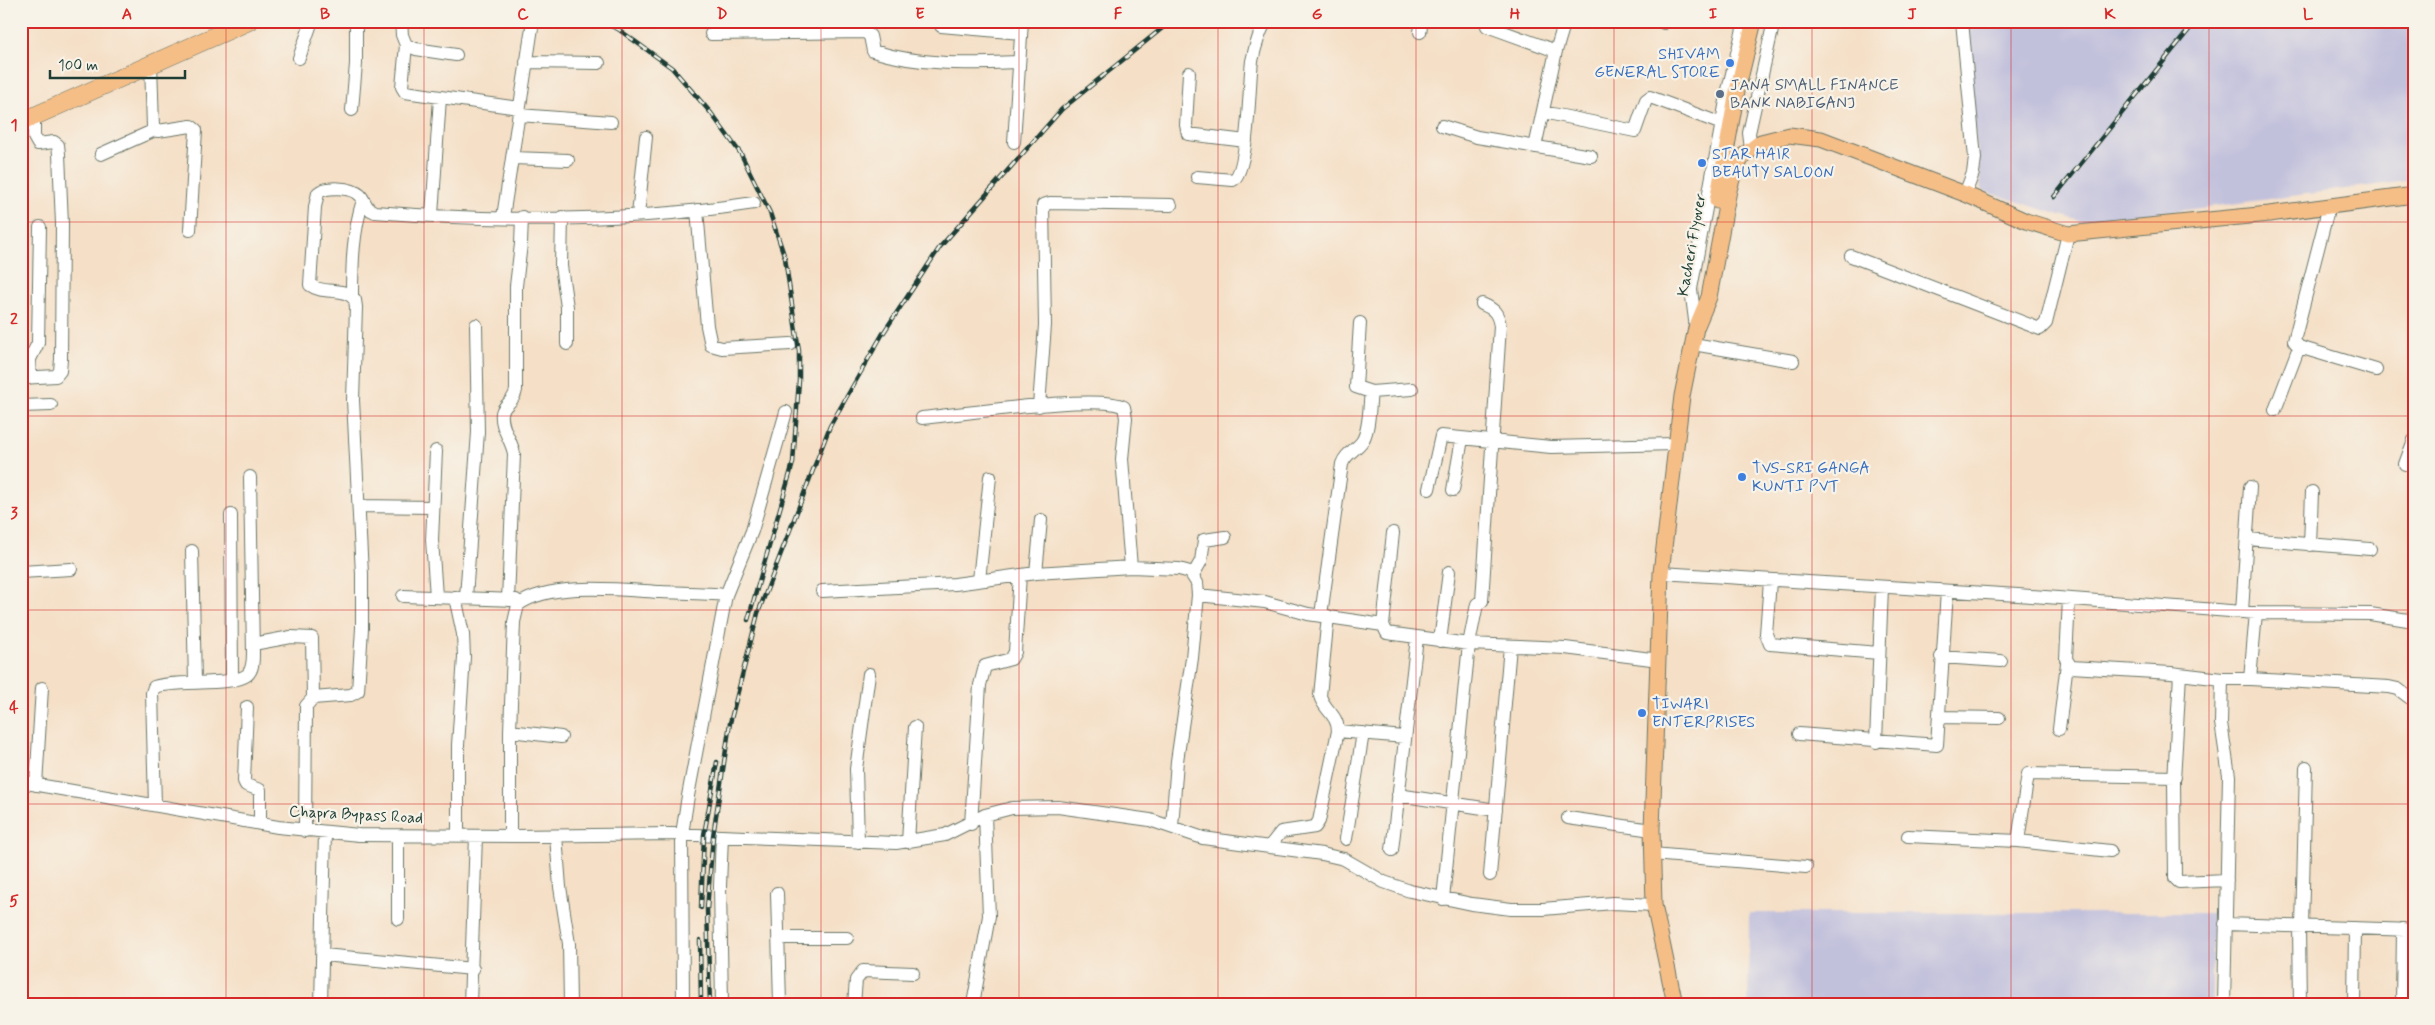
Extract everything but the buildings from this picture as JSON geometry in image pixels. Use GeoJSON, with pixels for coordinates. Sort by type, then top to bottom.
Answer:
{"type":"FeatureCollection","features":[{"type":"Feature","properties":{"kind":"highway"},"geometry":{"type":"LineString","coordinates":[[28,120],[249,21]]}},
{"type":"Feature","properties":{"kind":"main road","name":"Kacheri Flyover"},"geometry":{"type":"LineString","coordinates":[[1696,328],[1728,134],[1754,21]]}},
{"type":"Feature","properties":{"kind":"main road"},"geometry":{"type":"LineString","coordinates":[[1675,1004],[1654,905],[1652,854],[1661,573],[1675,444],[1696,328],[1709,297],[1729,190],[1735,169],[1743,156],[1761,142],[1779,136],[1804,135],[1821,139],[1965,194],[2026,221],[2068,234],[2329,206],[2414,194]]}},
{"type":"Feature","properties":{"kind":"street"},"geometry":{"type":"LineString","coordinates":[[299,58],[312,21]]}},
{"type":"Feature","properties":{"kind":"street"},"geometry":{"type":"LineString","coordinates":[[352,110],[355,78],[356,21]]}},
{"type":"Feature","properties":{"kind":"street"},"geometry":{"type":"LineString","coordinates":[[401,21],[402,35],[406,44],[403,90],[405,92],[519,112],[611,122]]}},
{"type":"Feature","properties":{"kind":"street"},"geometry":{"type":"LineString","coordinates":[[503,217],[533,21]]}},
{"type":"Feature","properties":{"kind":"street"},"geometry":{"type":"LineString","coordinates":[[1197,177],[1236,179],[1239,174],[1246,141],[1252,60],[1266,21]]}},
{"type":"Feature","properties":{"kind":"street"},"geometry":{"type":"LineString","coordinates":[[1535,147],[1556,51],[1565,21]]}},
{"type":"Feature","properties":{"kind":"street"},"geometry":{"type":"LineString","coordinates":[[1696,328],[1691,289],[1722,124],[1745,21]]}},
{"type":"Feature","properties":{"kind":"street"},"geometry":{"type":"LineString","coordinates":[[1751,149],[1749,133],[1774,21]]}},
{"type":"Feature","properties":{"kind":"street"},"geometry":{"type":"LineString","coordinates":[[1962,21],[1976,158],[1973,173],[1965,194]]}},
{"type":"Feature","properties":{"kind":"street"},"geometry":{"type":"LineString","coordinates":[[941,26],[1022,27],[1014,142]]}},
{"type":"Feature","properties":{"kind":"street"},"geometry":{"type":"LineString","coordinates":[[1487,26],[1556,51]]}},
{"type":"Feature","properties":{"kind":"street"},"geometry":{"type":"LineString","coordinates":[[710,34],[865,32],[870,36],[873,51],[922,61],[963,64],[1019,62]]}},
{"type":"Feature","properties":{"kind":"street"},"geometry":{"type":"LineString","coordinates":[[406,44],[416,49],[456,55]]}},
{"type":"Feature","properties":{"kind":"street"},"geometry":{"type":"LineString","coordinates":[[526,62],[599,63]]}},
{"type":"Feature","properties":{"kind":"street"},"geometry":{"type":"LineString","coordinates":[[151,64],[153,123],[155,130]]}},
{"type":"Feature","properties":{"kind":"street"},"geometry":{"type":"LineString","coordinates":[[1189,73],[1186,125],[1188,134],[1246,141]]}},
{"type":"Feature","properties":{"kind":"street"},"geometry":{"type":"LineString","coordinates":[[1543,112],[1635,131],[1646,100],[1650,97],[1722,124]]}},
{"type":"Feature","properties":{"kind":"street"},"geometry":{"type":"LineString","coordinates":[[432,215],[440,98]]}},
{"type":"Feature","properties":{"kind":"street"},"geometry":{"type":"LineString","coordinates":[[28,120],[38,144],[54,142],[58,145],[62,224],[61,359],[60,371],[56,376],[25,378],[30,359],[38,343],[40,228]]}},
{"type":"Feature","properties":{"kind":"street"},"geometry":{"type":"LineString","coordinates":[[101,154],[155,130],[191,126],[196,130],[190,230]]}},
{"type":"Feature","properties":{"kind":"street"},"geometry":{"type":"LineString","coordinates":[[1442,126],[1477,137],[1591,156]]}},
{"type":"Feature","properties":{"kind":"street"},"geometry":{"type":"LineString","coordinates":[[638,215],[646,138]]}},
{"type":"Feature","properties":{"kind":"street"},"geometry":{"type":"LineString","coordinates":[[512,158],[568,160]]}},
{"type":"Feature","properties":{"kind":"street"},"geometry":{"type":"LineString","coordinates":[[305,831],[305,713],[308,702],[313,698],[356,694],[359,687],[362,574],[353,400],[355,300],[346,293],[314,289],[310,285],[315,206],[318,193],[327,189],[355,192],[363,200],[365,206],[375,212],[503,217],[638,215],[754,203]]}},
{"type":"Feature","properties":{"kind":"street"},"geometry":{"type":"LineString","coordinates":[[352,296],[353,240],[363,200]]}},
{"type":"Feature","properties":{"kind":"street"},"geometry":{"type":"LineString","coordinates":[[1039,406],[1045,325],[1043,205],[1050,203],[1170,205]]}},
{"type":"Feature","properties":{"kind":"street"},"geometry":{"type":"LineString","coordinates":[[2329,206],[2294,334],[2295,343],[2299,347],[2376,370]]}},
{"type":"Feature","properties":{"kind":"street"},"geometry":{"type":"LineString","coordinates":[[696,210],[707,326],[711,345],[722,348],[791,344]]}},
{"type":"Feature","properties":{"kind":"street"},"geometry":{"type":"LineString","coordinates":[[508,600],[514,454],[510,438],[503,425],[502,416],[505,407],[513,400],[515,395],[516,286],[522,217]]}},
{"type":"Feature","properties":{"kind":"street"},"geometry":{"type":"LineString","coordinates":[[562,217],[561,266],[567,307],[567,344]]}},
{"type":"Feature","properties":{"kind":"street"},"geometry":{"type":"LineString","coordinates":[[1851,256],[2037,329],[2042,328],[2046,323],[2068,234]]}},
{"type":"Feature","properties":{"kind":"street"},"geometry":{"type":"LineString","coordinates":[[1443,899],[1469,644],[1477,604],[1482,601],[1493,443],[1500,326],[1496,312],[1482,304]]}},
{"type":"Feature","properties":{"kind":"street"},"geometry":{"type":"LineString","coordinates":[[1360,323],[1355,385],[1358,388],[1371,392],[1412,389]]}},
{"type":"Feature","properties":{"kind":"street"},"geometry":{"type":"LineString","coordinates":[[458,836],[458,745],[464,676],[460,597],[478,432],[476,325]]}},
{"type":"Feature","properties":{"kind":"street"},"geometry":{"type":"LineString","coordinates":[[1693,344],[1793,361]]}},
{"type":"Feature","properties":{"kind":"street"},"geometry":{"type":"LineString","coordinates":[[2275,410],[2299,347]]}},
{"type":"Feature","properties":{"kind":"street"},"geometry":{"type":"LineString","coordinates":[[1269,847],[1281,832],[1312,828],[1318,824],[1338,730],[1336,718],[1322,703],[1320,696],[1325,616],[1342,464],[1345,455],[1362,442],[1371,392]]}},
{"type":"Feature","properties":{"kind":"street"},"geometry":{"type":"LineString","coordinates":[[922,418],[1039,406],[1100,403],[1124,406],[1126,418],[1122,459],[1131,567]]}},
{"type":"Feature","properties":{"kind":"street"},"geometry":{"type":"LineString","coordinates":[[21,406],[51,405]]}},
{"type":"Feature","properties":{"kind":"street"},"geometry":{"type":"LineString","coordinates":[[683,1004],[688,834],[726,595],[752,531],[786,412]]}},
{"type":"Feature","properties":{"kind":"street"},"geometry":{"type":"LineString","coordinates":[[1429,489],[1441,436],[1493,443],[1587,448],[1675,444]]}},
{"type":"Feature","properties":{"kind":"street"},"geometry":{"type":"LineString","coordinates":[[1454,490],[1462,439]]}},
{"type":"Feature","properties":{"kind":"street"},"geometry":{"type":"LineString","coordinates":[[2404,464],[2414,440]]}},
{"type":"Feature","properties":{"kind":"street"},"geometry":{"type":"LineString","coordinates":[[436,450],[433,507],[433,574],[436,596]]}},
{"type":"Feature","properties":{"kind":"street"},"geometry":{"type":"LineString","coordinates":[[155,806],[152,689],[156,685],[232,679],[248,675],[251,669],[250,477]]}},
{"type":"Feature","properties":{"kind":"street"},"geometry":{"type":"LineString","coordinates":[[979,580],[990,477]]}},
{"type":"Feature","properties":{"kind":"street"},"geometry":{"type":"LineString","coordinates":[[2242,612],[2250,487]]}},
{"type":"Feature","properties":{"kind":"street"},"geometry":{"type":"LineString","coordinates":[[2310,544],[2312,492]]}},
{"type":"Feature","properties":{"kind":"street"},"geometry":{"type":"LineString","coordinates":[[359,506],[433,507]]}},
{"type":"Feature","properties":{"kind":"street"},"geometry":{"type":"LineString","coordinates":[[231,515],[232,679]]}},
{"type":"Feature","properties":{"kind":"street"},"geometry":{"type":"LineString","coordinates":[[1036,573],[1041,520]]}},
{"type":"Feature","properties":{"kind":"street"},"geometry":{"type":"LineString","coordinates":[[1393,533],[1383,625],[1386,633],[1469,644],[1584,650],[1659,660]]}},
{"type":"Feature","properties":{"kind":"street"},"geometry":{"type":"LineString","coordinates":[[1193,575],[1201,561],[1204,540],[1225,538]]}},
{"type":"Feature","properties":{"kind":"street"},"geometry":{"type":"LineString","coordinates":[[2247,539],[2370,549]]}},
{"type":"Feature","properties":{"kind":"street"},"geometry":{"type":"LineString","coordinates":[[192,551],[195,682]]}},
{"type":"Feature","properties":{"kind":"street"},"geometry":{"type":"LineString","coordinates":[[822,591],[955,584],[1036,573],[1131,567],[1179,569],[1193,575],[1197,583],[1198,595],[1192,658],[1177,761],[1172,827]]}},
{"type":"Feature","properties":{"kind":"street"},"geometry":{"type":"LineString","coordinates":[[21,572],[71,569]]}},
{"type":"Feature","properties":{"kind":"street"},"geometry":{"type":"LineString","coordinates":[[1440,641],[1449,572]]}},
{"type":"Feature","properties":{"kind":"street"},"geometry":{"type":"LineString","coordinates":[[1661,573],[2256,613],[2370,614],[2414,621]]}},
{"type":"Feature","properties":{"kind":"street"},"geometry":{"type":"LineString","coordinates":[[971,824],[980,685],[985,666],[1014,656],[1020,575]]}},
{"type":"Feature","properties":{"kind":"street"},"geometry":{"type":"LineString","coordinates":[[1770,581],[1766,634],[1770,644],[1879,653]]}},
{"type":"Feature","properties":{"kind":"street"},"geometry":{"type":"LineString","coordinates":[[1876,742],[1882,587]]}},
{"type":"Feature","properties":{"kind":"street"},"geometry":{"type":"LineString","coordinates":[[403,596],[524,601],[570,590],[591,588],[726,595]]}},
{"type":"Feature","properties":{"kind":"street"},"geometry":{"type":"LineString","coordinates":[[1799,734],[1876,742],[1935,746],[1938,744],[1941,657],[1947,591]]}},
{"type":"Feature","properties":{"kind":"street"},"geometry":{"type":"LineString","coordinates":[[1198,595],[1265,602],[1299,612],[1383,625]]}},
{"type":"Feature","properties":{"kind":"street"},"geometry":{"type":"LineString","coordinates":[[2059,729],[2067,663],[2069,599]]}},
{"type":"Feature","properties":{"kind":"street"},"geometry":{"type":"LineString","coordinates":[[510,836],[510,731],[514,622],[518,605],[524,601]]}},
{"type":"Feature","properties":{"kind":"street"},"geometry":{"type":"LineString","coordinates":[[2250,679],[2256,613]]}},
{"type":"Feature","properties":{"kind":"street"},"geometry":{"type":"LineString","coordinates":[[252,644],[292,637],[312,638],[313,698]]}},
{"type":"Feature","properties":{"kind":"street"},"geometry":{"type":"LineString","coordinates":[[1392,850],[1417,638]]}},
{"type":"Feature","properties":{"kind":"street"},"geometry":{"type":"LineString","coordinates":[[1490,875],[1510,646]]}},
{"type":"Feature","properties":{"kind":"street"},"geometry":{"type":"LineString","coordinates":[[1941,657],[2001,661]]}},
{"type":"Feature","properties":{"kind":"street"},"geometry":{"type":"LineString","coordinates":[[2067,663],[2078,668],[2180,674],[2222,680],[2250,679],[2389,687],[2398,689],[2414,701]]}},
{"type":"Feature","properties":{"kind":"street"},"geometry":{"type":"LineString","coordinates":[[858,842],[857,759],[869,674]]}},
{"type":"Feature","properties":{"kind":"street"},"geometry":{"type":"LineString","coordinates":[[2180,674],[2175,778],[2175,880],[2179,882],[2226,880]]}},
{"type":"Feature","properties":{"kind":"street"},"geometry":{"type":"LineString","coordinates":[[2222,680],[2221,723],[2229,776],[2224,1004]]}},
{"type":"Feature","properties":{"kind":"street"},"geometry":{"type":"LineString","coordinates":[[36,785],[42,688]]}},
{"type":"Feature","properties":{"kind":"street"},"geometry":{"type":"LineString","coordinates":[[247,707],[244,781],[246,785],[260,790],[260,824]]}},
{"type":"Feature","properties":{"kind":"street"},"geometry":{"type":"LineString","coordinates":[[1939,717],[1999,718]]}},
{"type":"Feature","properties":{"kind":"street"},"geometry":{"type":"LineString","coordinates":[[908,842],[916,727]]}},
{"type":"Feature","properties":{"kind":"street"},"geometry":{"type":"LineString","coordinates":[[1338,730],[1404,738]]}},
{"type":"Feature","properties":{"kind":"street"},"geometry":{"type":"LineString","coordinates":[[510,731],[561,737]]}},
{"type":"Feature","properties":{"kind":"street"},"geometry":{"type":"LineString","coordinates":[[1346,839],[1363,733]]}},
{"type":"Feature","properties":{"kind":"street"},"geometry":{"type":"LineString","coordinates":[[2300,1004],[2300,927],[2306,767]]}},
{"type":"Feature","properties":{"kind":"street"},"geometry":{"type":"LineString","coordinates":[[2018,841],[2028,774],[2175,778]]}},
{"type":"Feature","properties":{"kind":"street","name":"Chapra Bypass Road"},"geometry":{"type":"LineString","coordinates":[[21,782],[305,831],[398,836],[556,836],[624,833],[858,842],[908,842],[945,835],[971,824],[986,815],[1012,808],[1058,807],[1150,820],[1203,838],[1322,854],[1344,859],[1384,882],[1443,899],[1511,909],[1543,909],[1613,903],[1654,905]]}},
{"type":"Feature","properties":{"kind":"street"},"geometry":{"type":"LineString","coordinates":[[1398,795],[1453,805],[1496,810]]}},
{"type":"Feature","properties":{"kind":"street"},"geometry":{"type":"LineString","coordinates":[[973,1004],[989,916],[986,815]]}},
{"type":"Feature","properties":{"kind":"street"},"geometry":{"type":"LineString","coordinates":[[1568,818],[1652,830]]}},
{"type":"Feature","properties":{"kind":"street"},"geometry":{"type":"LineString","coordinates":[[321,1004],[325,832]]}},
{"type":"Feature","properties":{"kind":"street"},"geometry":{"type":"LineString","coordinates":[[398,836],[398,919]]}},
{"type":"Feature","properties":{"kind":"street"},"geometry":{"type":"LineString","coordinates":[[470,1004],[476,836]]}},
{"type":"Feature","properties":{"kind":"street"},"geometry":{"type":"LineString","coordinates":[[556,836],[560,888],[569,944],[570,1004]]}},
{"type":"Feature","properties":{"kind":"street"},"geometry":{"type":"LineString","coordinates":[[722,836],[720,926],[722,1004]]}},
{"type":"Feature","properties":{"kind":"street"},"geometry":{"type":"LineString","coordinates":[[1908,836],[2018,841],[2110,851]]}},
{"type":"Feature","properties":{"kind":"street"},"geometry":{"type":"LineString","coordinates":[[1652,854],[1806,867]]}},
{"type":"Feature","properties":{"kind":"street"},"geometry":{"type":"LineString","coordinates":[[777,893],[780,1004]]}},
{"type":"Feature","properties":{"kind":"street"},"geometry":{"type":"LineString","coordinates":[[2225,924],[2408,930],[2402,1004]]}},
{"type":"Feature","properties":{"kind":"street"},"geometry":{"type":"LineString","coordinates":[[2354,1004],[2355,928]]}},
{"type":"Feature","properties":{"kind":"street"},"geometry":{"type":"LineString","coordinates":[[778,938],[847,938]]}},
{"type":"Feature","properties":{"kind":"street"},"geometry":{"type":"LineString","coordinates":[[323,955],[472,969]]}},
{"type":"Feature","properties":{"kind":"street"},"geometry":{"type":"LineString","coordinates":[[854,1004],[856,980],[863,971],[913,973]]}},
{"type":"Feature","properties":{"kind":"shaded area"},"geometry":{"type":"Polygon","coordinates":[[[1963,21],[2414,21],[2414,180],[2086,223],[1981,190],[1963,21]]]}},
{"type":"Feature","properties":{"kind":"shaded area"},"geometry":{"type":"Polygon","coordinates":[[[1749,913],[2212,913],[2212,1004],[1748,1004],[1749,913]]]}},
{"type":"Feature","properties":{"kind":"railway"},"geometry":{"type":"LineString","coordinates":[[599,21],[618,29],[672,68],[711,113],[741,154],[770,213],[785,258],[799,351],[799,380],[793,463],[748,620]]}},
{"type":"Feature","properties":{"kind":"railway"},"geometry":{"type":"LineString","coordinates":[[710,1004],[707,909],[713,836],[730,723],[758,613],[830,426],[882,335],[940,247],[1062,109],[1171,21]]}},
{"type":"Feature","properties":{"kind":"railway"},"geometry":{"type":"LineString","coordinates":[[2054,197],[2196,21]]}},
{"type":"Feature","properties":{"kind":"railway"},"geometry":{"type":"LineString","coordinates":[[701,908],[704,835],[717,762]]}},
{"type":"Feature","properties":{"kind":"railway"},"geometry":{"type":"LineString","coordinates":[[700,940],[701,1004]]}},
{"type":"Feature","properties":{"kind":"place","name":"SHIVAM GENERAL STORE"},"geometry":{"type":"Point","coordinates":[1730,63]}},
{"type":"Feature","properties":{"kind":"place","name":"JANA SMALL FINANCE BANK NABIGANJ"},"geometry":{"type":"Point","coordinates":[1720,94]}},
{"type":"Feature","properties":{"kind":"place","name":"STAR HAIR BEAUTY SALOON"},"geometry":{"type":"Point","coordinates":[1702,163]}},
{"type":"Feature","properties":{"kind":"place","name":"TVS-SRI GANGA KUNTI PVT"},"geometry":{"type":"Point","coordinates":[1742,477]}},
{"type":"Feature","properties":{"kind":"place","name":"TIWARI ENTERPRISES"},"geometry":{"type":"Point","coordinates":[1642,713]}}]}
